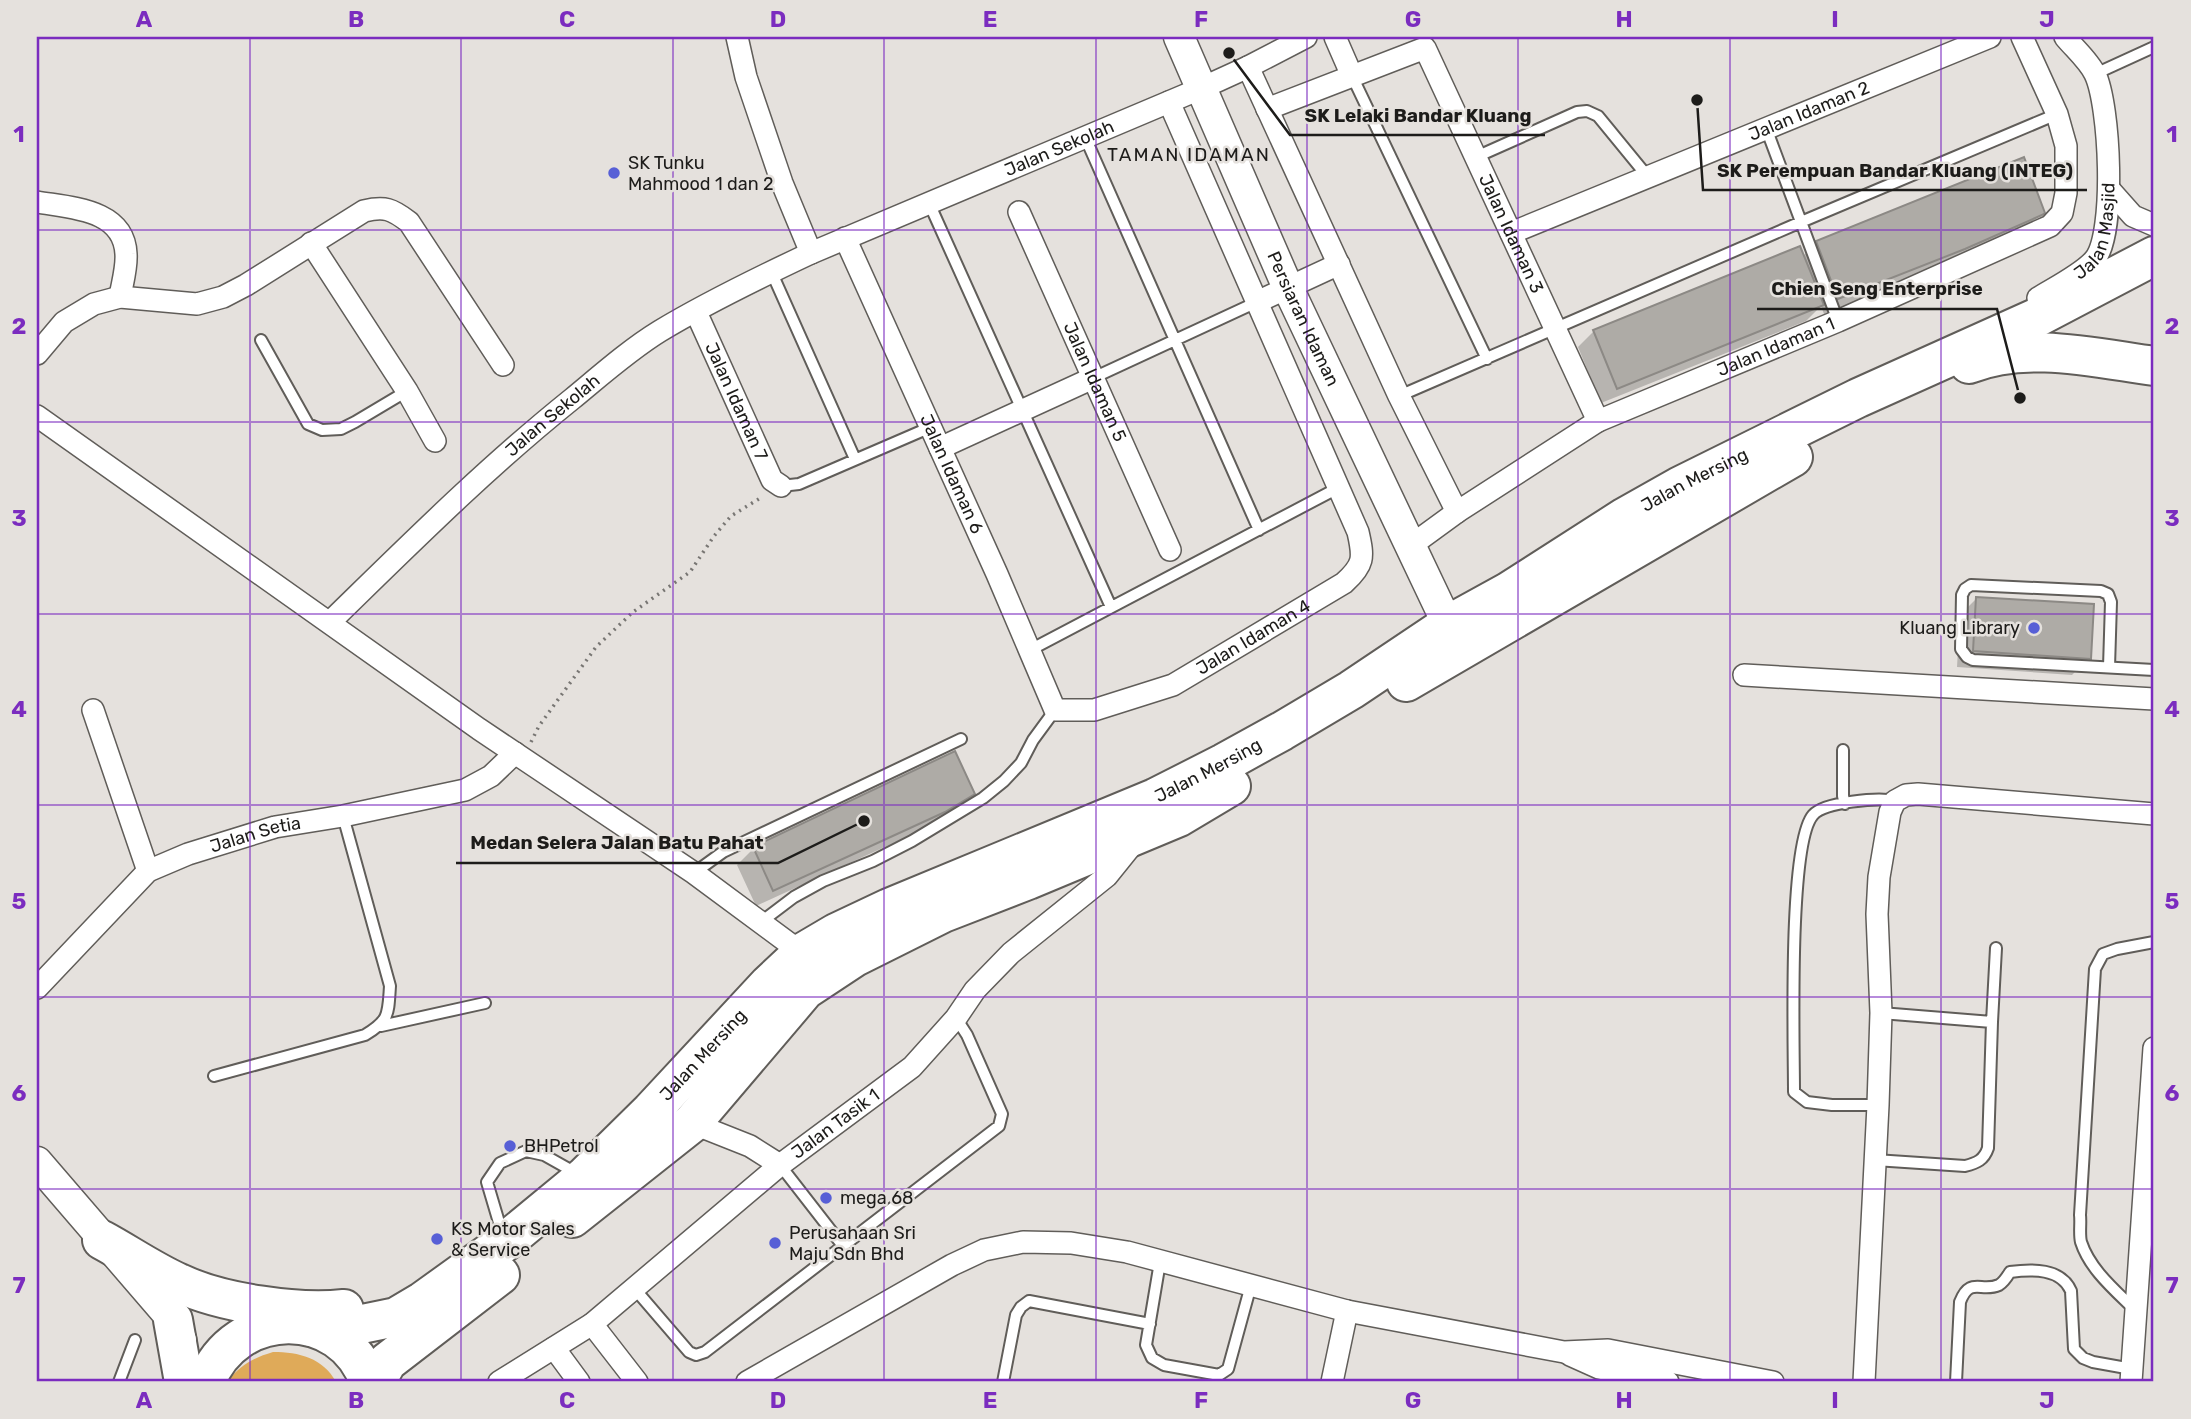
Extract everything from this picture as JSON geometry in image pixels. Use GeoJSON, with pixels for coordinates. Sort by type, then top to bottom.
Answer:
{"type":"FeatureCollection","features":[{"type":"Feature","properties":{"kind":"highway","name":"Jalan Mersing"},"geometry":{"type":"LineString","coordinates":[[376,1382],[387,1362],[413,1342],[505,1242],[584,1177],[802,953],[888,908],[1155,798],[1282,732],[1448,625],[1508,592],[1625,517],[1680,486],[1941,359],[2036,318],[2154,256]]}},
{"type":"Feature","properties":{"kind":"highway"},"geometry":{"type":"LineString","coordinates":[[2154,269],[2091,305],[2085,315],[2085,324],[2087,332],[2096,341],[2154,366]]}},
{"type":"Feature","properties":{"kind":"highway"},"geometry":{"type":"LineString","coordinates":[[113,1251],[179,1283],[221,1298],[277,1307],[333,1310],[452,1297],[692,1123],[805,990],[855,957],[943,913],[1179,817],[1915,385],[1986,357],[2039,352],[2154,366]]}},
{"type":"Feature","properties":{"kind":"highway","name":"Jalan Mersing"},"geometry":{"type":"LineString","coordinates":[[206,1382],[212,1366],[231,1344],[255,1329],[362,1324],[396,1317],[452,1297]]}},
{"type":"Feature","properties":{"kind":"highway"},"geometry":{"type":"LineString","coordinates":[[173,1320],[184,1382]]}},
{"type":"Feature","properties":{"kind":"highway"},"geometry":{"type":"LineString","coordinates":[[298,1326],[334,1337],[352,1352],[369,1382]]}},
{"type":"Feature","properties":{"kind":"highway"},"geometry":{"type":"LineString","coordinates":[[396,1382],[413,1342]]}},
{"type":"Feature","properties":{"kind":"street"},"geometry":{"type":"LineString","coordinates":[[737,37],[746,76],[778,171],[811,253]]}},
{"type":"Feature","properties":{"kind":"street","name":"Persiaran Idaman"},"geometry":{"type":"LineString","coordinates":[[1179,37],[1288,288],[1448,625]]}},
{"type":"Feature","properties":{"kind":"street","name":"Jalan Sekolah"},"geometry":{"type":"LineString","coordinates":[[330,622],[469,486],[615,363],[659,331],[771,271],[1202,88],[1306,37]]}},
{"type":"Feature","properties":{"kind":"street"},"geometry":{"type":"LineString","coordinates":[[1268,109],[1352,76],[1335,37]]}},
{"type":"Feature","properties":{"kind":"street","name":"Jalan Idaman 2"},"geometry":{"type":"LineString","coordinates":[[1511,233],[1990,37]]}},
{"type":"Feature","properties":{"kind":"street","name":"Jalan Idaman 1"},"geometry":{"type":"LineString","coordinates":[[1409,547],[1457,512],[1598,421],[1838,321],[2050,226],[2062,213],[2066,193],[2066,146],[2057,114],[2022,37]]}},
{"type":"Feature","properties":{"kind":"street","name":"Jalan Masjid"},"geometry":{"type":"LineString","coordinates":[[1941,359],[2095,259],[2105,240],[2109,189],[2106,123],[2095,74],[2065,37]]}},
{"type":"Feature","properties":{"kind":"street","name":"Jalan Idaman 3"},"geometry":{"type":"LineString","coordinates":[[1352,76],[1425,48],[1598,421]]}},
{"type":"Feature","properties":{"kind":"street"},"geometry":{"type":"LineString","coordinates":[[1248,67],[1399,396],[1457,512]]}},
{"type":"Feature","properties":{"kind":"street","name":"Jalan Idaman 4"},"geometry":{"type":"LineString","coordinates":[[1055,710],[1094,710],[1173,685],[1344,583],[1359,569],[1363,552],[1358,532],[1339,488],[1168,102]]}},
{"type":"Feature","properties":{"kind":"street"},"geometry":{"type":"LineString","coordinates":[[2109,189],[2133,216],[2154,225]]}},
{"type":"Feature","properties":{"kind":"street"},"geometry":{"type":"LineString","coordinates":[[37,201],[110,219],[123,235],[126,255],[120,297]]}},
{"type":"Feature","properties":{"kind":"street"},"geometry":{"type":"LineString","coordinates":[[37,354],[64,322],[94,304],[120,297],[197,304],[223,297],[364,211],[378,208],[394,210],[409,222],[503,365]]}},
{"type":"Feature","properties":{"kind":"street","name":"Jalan Idaman 5"},"geometry":{"type":"LineString","coordinates":[[1019,212],[1170,550]]}},
{"type":"Feature","properties":{"kind":"street","name":"Jalan Idaman 6"},"geometry":{"type":"LineString","coordinates":[[845,238],[1055,710]]}},
{"type":"Feature","properties":{"kind":"street"},"geometry":{"type":"LineString","coordinates":[[311,243],[407,391],[435,441]]}},
{"type":"Feature","properties":{"kind":"street"},"geometry":{"type":"LineString","coordinates":[[1256,302],[1339,264]]}},
{"type":"Feature","properties":{"kind":"street","name":"Jalan Idaman 7"},"geometry":{"type":"LineString","coordinates":[[696,312],[772,480],[781,486]]}},
{"type":"Feature","properties":{"kind":"street"},"geometry":{"type":"LineString","coordinates":[[940,448],[1093,378]]}},
{"type":"Feature","properties":{"kind":"street"},"geometry":{"type":"LineString","coordinates":[[37,415],[520,757],[694,873],[802,953]]}},
{"type":"Feature","properties":{"kind":"street","name":"Persiaran Idaman"},"geometry":{"type":"LineString","coordinates":[[1409,547],[1450,597],[1465,601],[1508,592]]}},
{"type":"Feature","properties":{"kind":"street"},"geometry":{"type":"LineString","coordinates":[[1744,675],[2154,699]]}},
{"type":"Feature","properties":{"kind":"street"},"geometry":{"type":"LineString","coordinates":[[93,710],[148,870]]}},
{"type":"Feature","properties":{"kind":"street","name":"Jalan Setia"},"geometry":{"type":"LineString","coordinates":[[37,988],[148,870],[188,854],[275,827],[344,816],[465,790],[520,757]]}},
{"type":"Feature","properties":{"kind":"street"},"geometry":{"type":"LineString","coordinates":[[1864,1382],[1881,1013],[1877,914],[1879,877],[1890,812],[1895,802],[1906,795],[1918,794],[2154,814]]}},
{"type":"Feature","properties":{"kind":"street","name":"Jalan Tasik 1"},"geometry":{"type":"LineString","coordinates":[[499,1382],[592,1324],[780,1165],[912,1067],[956,1018],[975,990],[1011,953],[1107,876],[1141,833]]}},
{"type":"Feature","properties":{"kind":"street"},"geometry":{"type":"LineString","coordinates":[[2131,1376],[2150,1171],[2154,1048]]}},
{"type":"Feature","properties":{"kind":"street"},"geometry":{"type":"LineString","coordinates":[[692,1123],[750,1146],[780,1165]]}},
{"type":"Feature","properties":{"kind":"street"},"geometry":{"type":"LineString","coordinates":[[39,1171],[173,1320],[198,1382]]}},
{"type":"Feature","properties":{"kind":"street"},"geometry":{"type":"LineString","coordinates":[[747,1382],[910,1288],[984,1250],[1023,1242],[1071,1243],[1127,1252],[1347,1311],[1564,1352],[1608,1350],[1773,1382]]}},
{"type":"Feature","properties":{"kind":"street"},"geometry":{"type":"LineString","coordinates":[[113,1251],[166,1289],[207,1307],[298,1326]]}},
{"type":"Feature","properties":{"kind":"street"},"geometry":{"type":"LineString","coordinates":[[1332,1382],[1347,1311]]}},
{"type":"Feature","properties":{"kind":"street"},"geometry":{"type":"LineString","coordinates":[[592,1324],[637,1382]]}},
{"type":"Feature","properties":{"kind":"street"},"geometry":{"type":"LineString","coordinates":[[554,1348],[579,1382]]}},
{"type":"Feature","properties":{"kind":"street"},"geometry":{"type":"LineString","coordinates":[[1564,1352],[1599,1368],[1668,1382]]}},
{"type":"Feature","properties":{"kind":"lane"},"geometry":{"type":"LineString","coordinates":[[2095,74],[2154,47]]}},
{"type":"Feature","properties":{"kind":"lane"},"geometry":{"type":"LineString","coordinates":[[1352,76],[1487,359]]}},
{"type":"Feature","properties":{"kind":"lane"},"geometry":{"type":"LineString","coordinates":[[1476,158],[1577,112],[1587,111],[1598,116],[1648,177]]}},
{"type":"Feature","properties":{"kind":"lane"},"geometry":{"type":"LineString","coordinates":[[1399,396],[2057,114]]}},
{"type":"Feature","properties":{"kind":"lane"},"geometry":{"type":"LineString","coordinates":[[1766,128],[1838,321]]}},
{"type":"Feature","properties":{"kind":"lane"},"geometry":{"type":"LineString","coordinates":[[1085,138],[1259,530]]}},
{"type":"Feature","properties":{"kind":"lane"},"geometry":{"type":"LineString","coordinates":[[929,203],[1111,607]]}},
{"type":"Feature","properties":{"kind":"lane"},"geometry":{"type":"LineString","coordinates":[[771,271],[855,459]]}},
{"type":"Feature","properties":{"kind":"lane"},"geometry":{"type":"LineString","coordinates":[[1093,378],[1256,302]]}},
{"type":"Feature","properties":{"kind":"lane"},"geometry":{"type":"LineString","coordinates":[[261,340],[308,424],[322,430],[341,429],[407,391]]}},
{"type":"Feature","properties":{"kind":"lane"},"geometry":{"type":"LineString","coordinates":[[781,486],[799,484],[931,427]]}},
{"type":"Feature","properties":{"kind":"lane"},"geometry":{"type":"LineString","coordinates":[[1030,650],[1339,488]]}},
{"type":"Feature","properties":{"kind":"lane"},"geometry":{"type":"LineString","coordinates":[[2109,667],[2111,602],[2108,594],[2101,591],[1971,584],[1965,589],[1962,595],[1961,649],[1973,660],[2154,670]]}},
{"type":"Feature","properties":{"kind":"lane"},"geometry":{"type":"LineString","coordinates":[[761,922],[794,897],[912,841],[983,798],[1004,782],[1021,763],[1033,740],[1055,710]]}},
{"type":"Feature","properties":{"kind":"lane"},"geometry":{"type":"LineString","coordinates":[[694,873],[733,847],[961,739]]}},
{"type":"Feature","properties":{"kind":"lane"},"geometry":{"type":"LineString","coordinates":[[1843,750],[1845,804]]}},
{"type":"Feature","properties":{"kind":"lane"},"geometry":{"type":"LineString","coordinates":[[1878,1105],[1807,1102],[1794,1092],[1797,875],[1804,835],[1812,816],[1822,808],[1882,798],[1895,802]]}},
{"type":"Feature","properties":{"kind":"lane"},"geometry":{"type":"LineString","coordinates":[[344,816],[390,986],[388,1015],[381,1026]]}},
{"type":"Feature","properties":{"kind":"lane"},"geometry":{"type":"LineString","coordinates":[[2136,1311],[2103,1279],[2090,1259],[2081,1241],[2080,1215],[2095,969],[2103,954],[2154,942]]}},
{"type":"Feature","properties":{"kind":"lane"},"geometry":{"type":"LineString","coordinates":[[1875,1160],[1965,1166],[1977,1163],[1986,1156],[1996,948]]}},
{"type":"Feature","properties":{"kind":"lane"},"geometry":{"type":"LineString","coordinates":[[214,1076],[365,1035],[381,1026],[485,1003]]}},
{"type":"Feature","properties":{"kind":"lane"},"geometry":{"type":"LineString","coordinates":[[1881,1013],[1992,1022]]}},
{"type":"Feature","properties":{"kind":"lane"},"geometry":{"type":"LineString","coordinates":[[634,1288],[689,1352],[696,1355],[705,1352],[999,1126],[1002,1114],[967,1035],[956,1018]]}},
{"type":"Feature","properties":{"kind":"lane"},"geometry":{"type":"LineString","coordinates":[[505,1242],[487,1182],[500,1163],[526,1151],[544,1155],[584,1177]]}},
{"type":"Feature","properties":{"kind":"lane"},"geometry":{"type":"LineString","coordinates":[[780,1165],[842,1246]]}},
{"type":"Feature","properties":{"kind":"lane"},"geometry":{"type":"LineString","coordinates":[[1160,1262],[1146,1345],[1153,1358],[1164,1365],[1219,1375],[1228,1369],[1234,1356],[1251,1284]]}},
{"type":"Feature","properties":{"kind":"lane"},"geometry":{"type":"LineString","coordinates":[[1956,1382],[1960,1302],[1964,1292],[1971,1287],[1994,1287],[2003,1283],[2010,1272],[2020,1271],[2061,1276],[2071,1291],[2074,1349],[2083,1358],[2131,1376]]}},
{"type":"Feature","properties":{"kind":"lane"},"geometry":{"type":"LineString","coordinates":[[1003,1382],[1016,1315],[1029,1301],[1150,1324]]}},
{"type":"Feature","properties":{"kind":"lane"},"geometry":{"type":"LineString","coordinates":[[118,1382],[135,1340]]}},
{"type":"Feature","properties":{"kind":"path"},"geometry":{"type":"LineString","coordinates":[[520,757],[539,726],[596,648],[633,612],[690,572],[731,516],[781,486]]}},
{"type":"Feature","properties":{"kind":"shaded area"},"geometry":{"type":"Polygon","coordinates":[[[273,1352],[292,1353],[309,1358],[324,1367],[336,1382],[227,1382],[247,1363],[273,1352]]]}},
{"type":"Feature","properties":{"kind":"building"},"geometry":{"type":"Polygon","coordinates":[[[2024,157],[2045,213],[1965,249],[1838,299],[1816,241],[2024,157]]]}},
{"type":"Feature","properties":{"kind":"building"},"geometry":{"type":"Polygon","coordinates":[[[1800,246],[1824,305],[1617,389],[1593,330],[1800,246]]]}},
{"type":"Feature","properties":{"kind":"building","name":"Kluang Library"},"geometry":{"type":"Polygon","coordinates":[[[1976,597],[2094,604],[2091,659],[1973,651],[1976,597]]]}},
{"type":"Feature","properties":{"kind":"building"},"geometry":{"type":"Polygon","coordinates":[[[955,751],[975,794],[945,812],[773,891],[753,847],[955,751]]]}},
{"type":"Feature","properties":{"kind":"place","name":"SK Lelaki Bandar Kluang"},"geometry":{"type":"Point","coordinates":[1229,53]}},
{"type":"Feature","properties":{"kind":"place","name":"SK Perempuan Bandar Kluang (INTEG)"},"geometry":{"type":"Point","coordinates":[1697,100]}},
{"type":"Feature","properties":{"kind":"place","name":"SK Tunku Mahmood 1 dan 2"},"geometry":{"type":"Point","coordinates":[614,173]}},
{"type":"Feature","properties":{"kind":"place","name":"Chien Seng Enterprise"},"geometry":{"type":"Point","coordinates":[2020,398]}},
{"type":"Feature","properties":{"kind":"place","name":"Kluang Library"},"geometry":{"type":"Point","coordinates":[2034,628]}},
{"type":"Feature","properties":{"kind":"place","name":"Medan Selera Jalan Batu Pahat"},"geometry":{"type":"Point","coordinates":[864,821]}},
{"type":"Feature","properties":{"kind":"place","name":"BHPetrol"},"geometry":{"type":"Point","coordinates":[510,1146]}},
{"type":"Feature","properties":{"kind":"place","name":"mega 68"},"geometry":{"type":"Point","coordinates":[826,1198]}},
{"type":"Feature","properties":{"kind":"place","name":"KS Motor Sales & Service"},"geometry":{"type":"Point","coordinates":[437,1239]}},
{"type":"Feature","properties":{"kind":"place","name":"Perusahaan Sri Maju Sdn Bhd"},"geometry":{"type":"Point","coordinates":[775,1243]}},
{"type":"Feature","properties":{"kind":"district","name":"TAMAN IDAMAN"},"geometry":{"type":"Point","coordinates":[1189,154]}}]}
